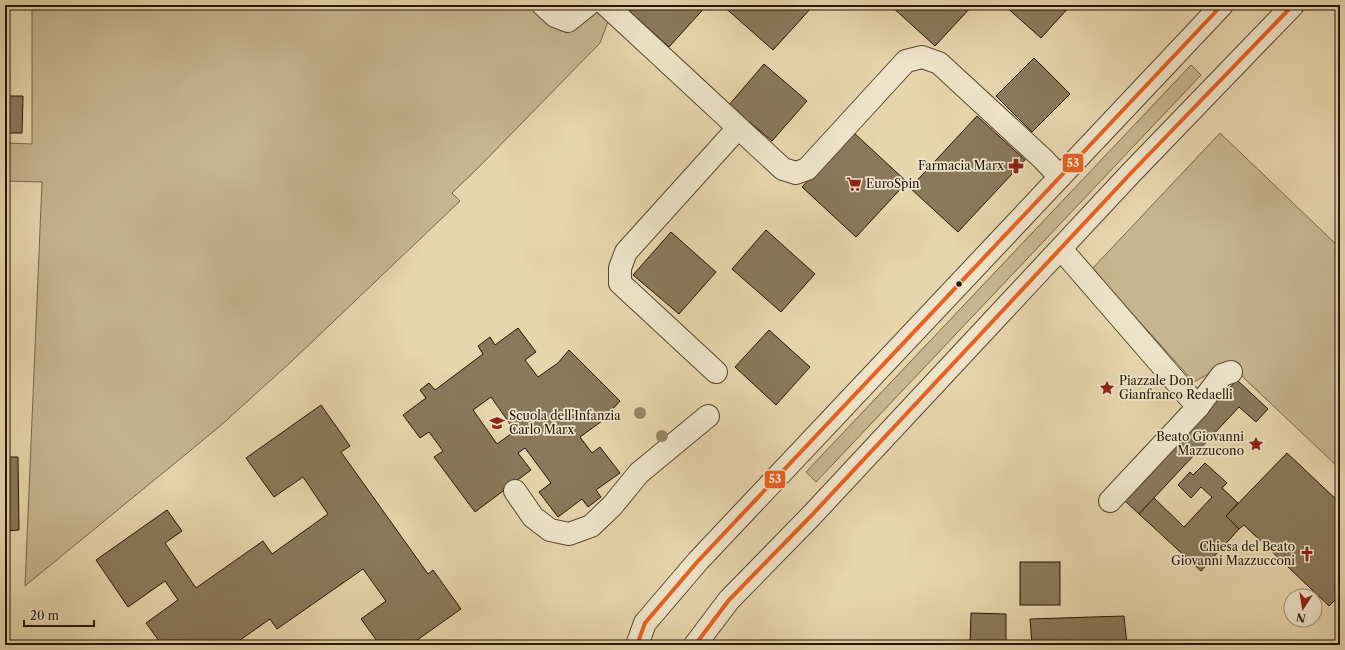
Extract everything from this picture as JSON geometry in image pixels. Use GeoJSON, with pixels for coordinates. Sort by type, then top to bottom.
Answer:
{"type":"FeatureCollection","features":[{"type":"Feature","properties":{"kind":"street"},"geometry":{"type":"LineString","coordinates":[[543,5],[555,16],[568,21],[588,5]]}},
{"type":"Feature","properties":{"kind":"street"},"geometry":{"type":"LineString","coordinates":[[606,5],[783,170],[796,173],[807,169],[906,61],[922,57],[939,63],[1043,159],[1060,177]]}},
{"type":"Feature","properties":{"kind":"street"},"geometry":{"type":"LineString","coordinates":[[628,645],[698,561],[1222,5]]}},
{"type":"Feature","properties":{"kind":"street"},"geometry":{"type":"LineString","coordinates":[[695,645],[729,600],[812,516],[1131,174],[1293,5]]}},
{"type":"Feature","properties":{"kind":"street"},"geometry":{"type":"LineString","coordinates":[[716,372],[620,282],[620,268],[626,252],[738,128]]}},
{"type":"Feature","properties":{"kind":"street"},"geometry":{"type":"LineString","coordinates":[[1061,249],[1198,407]]}},
{"type":"Feature","properties":{"kind":"street"},"geometry":{"type":"LineString","coordinates":[[1110,501],[1198,407],[1222,375],[1231,372]]}},
{"type":"Feature","properties":{"kind":"street"},"geometry":{"type":"LineString","coordinates":[[515,491],[533,517],[550,530],[569,534],[591,526],[612,506],[639,473],[708,416]]}},
{"type":"Feature","properties":{"kind":"street"},"geometry":{"type":"LineString","coordinates":[[637,645],[645,623]]}},
{"type":"Feature","properties":{"kind":"shaded area"},"geometry":{"type":"Polygon","coordinates":[[[32,5],[618,5],[612,11],[600,43],[452,193],[460,201],[292,361],[219,427],[25,586],[42,182],[5,181],[5,143],[32,144],[32,5]]]}},
{"type":"Feature","properties":{"kind":"shaded area"},"geometry":{"type":"Polygon","coordinates":[[[1191,65],[1201,75],[816,482],[806,472],[1191,65]]]}},
{"type":"Feature","properties":{"kind":"shaded area"},"geometry":{"type":"Polygon","coordinates":[[[1220,133],[1340,248],[1340,469],[1228,363],[1194,382],[1092,269],[1220,133]]]}},
{"type":"Feature","properties":{"kind":"building"},"geometry":{"type":"Polygon","coordinates":[[[629,5],[707,5],[669,47],[626,8],[629,5]]]}},
{"type":"Feature","properties":{"kind":"building"},"geometry":{"type":"Polygon","coordinates":[[[722,5],[812,5],[813,6],[773,50],[722,5]]]}},
{"type":"Feature","properties":{"kind":"building"},"geometry":{"type":"Polygon","coordinates":[[[890,5],[973,5],[935,46],[890,5]]]}},
{"type":"Feature","properties":{"kind":"building"},"geometry":{"type":"Polygon","coordinates":[[[1004,5],[1071,5],[1041,38],[1004,5]]]}},
{"type":"Feature","properties":{"kind":"building"},"geometry":{"type":"Polygon","coordinates":[[[1034,58],[1070,94],[1032,132],[996,96],[1034,58]]]}},
{"type":"Feature","properties":{"kind":"building"},"geometry":{"type":"Polygon","coordinates":[[[764,64],[807,101],[772,141],[729,105],[764,64]]]}},
{"type":"Feature","properties":{"kind":"building"},"geometry":{"type":"Polygon","coordinates":[[[5,96],[23,96],[22,133],[5,133],[5,96]]]}},
{"type":"Feature","properties":{"kind":"building"},"geometry":{"type":"Polygon","coordinates":[[[977,116],[1025,160],[958,232],[910,188],[977,116]]]}},
{"type":"Feature","properties":{"kind":"building","name":"EuroSpin"},"geometry":{"type":"Polygon","coordinates":[[[853,132],[907,182],[856,237],[802,187],[853,132]]]}},
{"type":"Feature","properties":{"kind":"building"},"geometry":{"type":"Polygon","coordinates":[[[766,230],[815,274],[781,312],[732,269],[766,230]]]}},
{"type":"Feature","properties":{"kind":"building"},"geometry":{"type":"Polygon","coordinates":[[[671,232],[716,272],[679,314],[633,275],[671,232]]]}},
{"type":"Feature","properties":{"kind":"building"},"geometry":{"type":"Polygon","coordinates":[[[518,328],[536,352],[525,360],[538,377],[558,363],[569,350],[620,401],[602,421],[580,437],[592,453],[600,447],[620,473],[596,490],[601,497],[588,507],[582,499],[558,517],[539,492],[551,483],[525,448],[518,453],[531,470],[475,512],[434,457],[443,451],[429,432],[420,438],[403,415],[426,398],[420,390],[429,383],[435,390],[483,354],[478,346],[490,337],[495,345],[518,328]],[[491,397],[473,410],[497,444],[515,431],[491,397]]]}},
{"type":"Feature","properties":{"kind":"building"},"geometry":{"type":"Polygon","coordinates":[[[769,330],[810,367],[776,405],[735,367],[769,330]]]}},
{"type":"Feature","properties":{"kind":"building"},"geometry":{"type":"Polygon","coordinates":[[[1237,380],[1268,409],[1256,422],[1239,407],[1139,514],[1124,500],[1237,380]]]}},
{"type":"Feature","properties":{"kind":"building"},"geometry":{"type":"Polygon","coordinates":[[[321,405],[350,446],[341,452],[428,574],[433,570],[461,609],[410,645],[380,645],[361,619],[386,601],[363,569],[277,629],[270,619],[233,645],[162,645],[146,623],[178,600],[165,581],[128,607],[96,560],[167,510],[182,531],[165,543],[196,588],[263,541],[272,554],[328,514],[303,477],[274,497],[246,458],[321,405]]]}},
{"type":"Feature","properties":{"kind":"building","name":"Chiesa del Beato Giovanni Mazzucconi"},"geometry":{"type":"Polygon","coordinates":[[[1287,453],[1340,503],[1340,579],[1335,584],[1340,588],[1340,595],[1329,606],[1323,600],[1323,588],[1310,588],[1244,525],[1239,529],[1226,516],[1287,453]]]}},
{"type":"Feature","properties":{"kind":"building"},"geometry":{"type":"Polygon","coordinates":[[[5,457],[18,457],[19,530],[5,531],[5,457]]]}},
{"type":"Feature","properties":{"kind":"building"},"geometry":{"type":"Polygon","coordinates":[[[1205,463],[1227,483],[1222,488],[1238,503],[1226,516],[1239,529],[1201,571],[1139,514],[1154,498],[1184,527],[1212,497],[1201,487],[1191,498],[1178,485],[1190,472],[1193,475],[1205,463]]]}},
{"type":"Feature","properties":{"kind":"building"},"geometry":{"type":"Polygon","coordinates":[[[5,551],[8,551],[8,616],[5,616],[5,551]]]}},
{"type":"Feature","properties":{"kind":"building"},"geometry":{"type":"Polygon","coordinates":[[[1020,562],[1060,562],[1060,605],[1020,605],[1020,562]]]}},
{"type":"Feature","properties":{"kind":"building"},"geometry":{"type":"Polygon","coordinates":[[[971,613],[1006,614],[1006,645],[970,645],[971,613]]]}},
{"type":"Feature","properties":{"kind":"building"},"geometry":{"type":"Polygon","coordinates":[[[1124,616],[1127,645],[1032,645],[1030,619],[1124,616]]]}},
{"type":"Feature","properties":{"kind":"transit line","name":"53"},"geometry":{"type":"LineString","coordinates":[[637,645],[645,623],[698,561],[1222,5]]}},
{"type":"Feature","properties":{"kind":"transit line","name":"53"},"geometry":{"type":"LineString","coordinates":[[695,645],[729,600],[811,516],[1131,173],[1293,5]]}},
{"type":"Feature","properties":{"kind":"place","name":"Farmacia Marx"},"geometry":{"type":"Point","coordinates":[1016,166]}},
{"type":"Feature","properties":{"kind":"place","name":"EuroSpin"},"geometry":{"type":"Point","coordinates":[854,184]}},
{"type":"Feature","properties":{"kind":"place","name":"Piazzale Don Gianfranco Redaelli"},"geometry":{"type":"Point","coordinates":[1107,388]}},
{"type":"Feature","properties":{"kind":"place","name":"Scuola dell’Infanzia Carlo Marx"},"geometry":{"type":"Point","coordinates":[497,423]}},
{"type":"Feature","properties":{"kind":"place","name":"Beato Giovanni Mazzucono"},"geometry":{"type":"Point","coordinates":[1256,444]}},
{"type":"Feature","properties":{"kind":"place","name":"Chiesa del Beato Giovanni Mazzucconi"},"geometry":{"type":"Point","coordinates":[1307,554]}}]}
